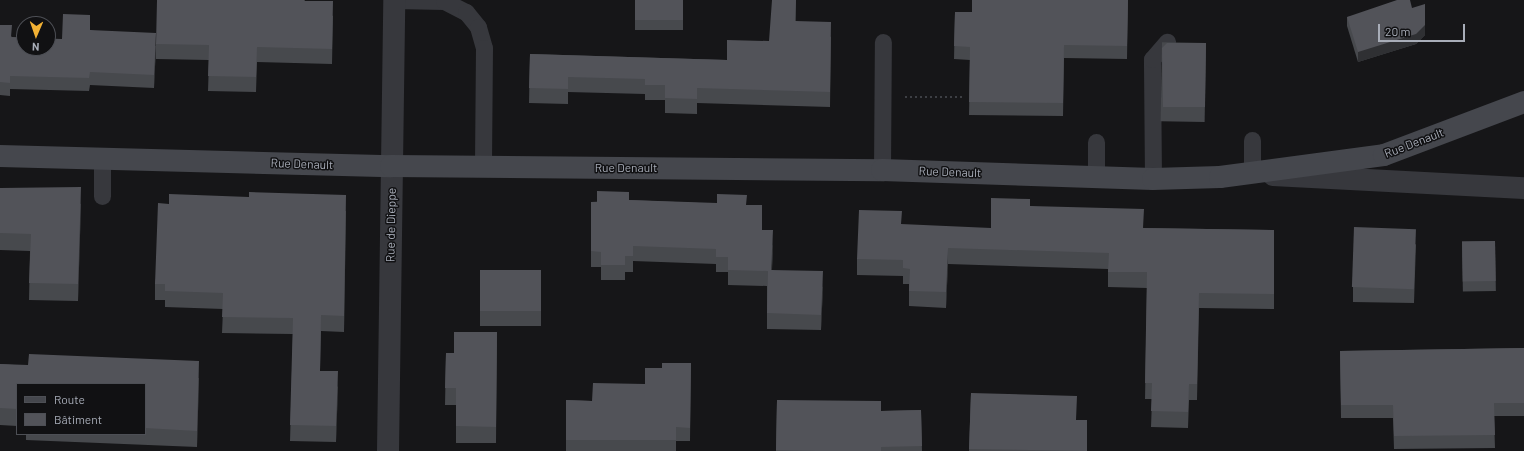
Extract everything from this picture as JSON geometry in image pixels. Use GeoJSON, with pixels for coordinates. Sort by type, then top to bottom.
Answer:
{"type":"FeatureCollection","features":[{"type":"Feature","properties":{"kind":"main road","name":"Rue Denault"},"geometry":{"type":"LineString","coordinates":[[0,156],[391,166],[882,170],[1153,179],[1252,174],[1384,155],[1524,102]]}},
{"type":"Feature","properties":{"kind":"street","name":"Rue de Dieppe"},"geometry":{"type":"LineString","coordinates":[[388,451],[394,0]]}},
{"type":"Feature","properties":{"kind":"street","name":"Rue Denault"},"geometry":{"type":"LineString","coordinates":[[1252,174],[1524,188]]}},
{"type":"Feature","properties":{"kind":"lane"},"geometry":{"type":"LineString","coordinates":[[394,0],[444,1],[466,12],[478,28],[484,48],[483,167]]}},
{"type":"Feature","properties":{"kind":"lane"},"geometry":{"type":"LineString","coordinates":[[882,170],[883,42]]}},
{"type":"Feature","properties":{"kind":"lane"},"geometry":{"type":"LineString","coordinates":[[1153,179],[1152,59],[1167,42]]}},
{"type":"Feature","properties":{"kind":"lane"},"geometry":{"type":"LineString","coordinates":[[1252,140],[1252,174]]}},
{"type":"Feature","properties":{"kind":"lane"},"geometry":{"type":"LineString","coordinates":[[1096,142],[1096,177]]}},
{"type":"Feature","properties":{"kind":"lane"},"geometry":{"type":"LineString","coordinates":[[102,158],[102,196]]}},
{"type":"Feature","properties":{"kind":"path"},"geometry":{"type":"LineString","coordinates":[[882,97],[965,97]]}},
{"type":"Feature","properties":{"kind":"building"},"geometry":{"type":"Polygon","coordinates":[[[157,0],[333,1],[332,49],[257,47],[256,77],[208,76],[209,45],[156,44],[157,0]]]}},
{"type":"Feature","properties":{"kind":"building"},"geometry":{"type":"Polygon","coordinates":[[[635,0],[683,0],[683,20],[635,20],[635,0]]]}},
{"type":"Feature","properties":{"kind":"building"},"geometry":{"type":"Polygon","coordinates":[[[772,0],[796,0],[795,21],[831,22],[830,92],[697,88],[697,99],[665,98],[665,85],[645,85],[645,79],[568,77],[568,89],[529,88],[530,54],[727,60],[727,40],[769,41],[772,0]]]}},
{"type":"Feature","properties":{"kind":"building"},"geometry":{"type":"Polygon","coordinates":[[[972,0],[1128,0],[1127,46],[1064,45],[1063,103],[969,102],[970,47],[954,46],[955,12],[972,12],[972,0]]]}},
{"type":"Feature","properties":{"kind":"building"},"geometry":{"type":"Polygon","coordinates":[[[1397,0],[1410,0],[1412,8],[1425,4],[1425,25],[1416,34],[1358,52],[1347,17],[1397,0]]]}},
{"type":"Feature","properties":{"kind":"building"},"geometry":{"type":"Polygon","coordinates":[[[63,14],[90,15],[90,30],[156,33],[154,75],[90,72],[89,78],[10,76],[10,83],[0,82],[0,25],[12,25],[11,37],[16,37],[16,56],[56,56],[56,39],[62,39],[63,14]]]}},
{"type":"Feature","properties":{"kind":"building"},"geometry":{"type":"Polygon","coordinates":[[[1167,43],[1206,43],[1205,107],[1163,107],[1162,48],[1167,43]]]}},
{"type":"Feature","properties":{"kind":"building"},"geometry":{"type":"Polygon","coordinates":[[[81,187],[78,284],[29,283],[31,234],[0,233],[0,188],[81,187]]]}},
{"type":"Feature","properties":{"kind":"building"},"geometry":{"type":"Polygon","coordinates":[[[597,191],[629,192],[629,200],[717,203],[717,194],[747,195],[746,205],[762,205],[762,230],[773,230],[771,270],[823,271],[821,315],[767,313],[768,271],[728,270],[728,257],[716,257],[716,249],[633,246],[633,256],[625,256],[625,265],[601,265],[601,252],[591,251],[591,202],[597,202],[597,191]]]}},
{"type":"Feature","properties":{"kind":"building"},"geometry":{"type":"Polygon","coordinates":[[[249,192],[346,195],[344,316],[321,315],[320,371],[338,371],[336,426],[290,425],[293,318],[222,317],[223,293],[165,291],[165,284],[155,284],[158,203],[169,204],[169,194],[249,197],[249,192]]]}},
{"type":"Feature","properties":{"kind":"building"},"geometry":{"type":"Polygon","coordinates":[[[991,198],[1030,199],[1030,206],[1144,209],[1143,228],[1274,230],[1274,294],[1199,293],[1197,384],[1189,384],[1188,412],[1151,411],[1152,383],[1145,383],[1147,272],[1108,272],[1109,253],[948,248],[946,292],[909,291],[910,269],[903,268],[903,260],[857,259],[859,210],[902,211],[901,224],[991,228],[991,198]]]}},
{"type":"Feature","properties":{"kind":"building"},"geometry":{"type":"Polygon","coordinates":[[[1354,227],[1416,229],[1414,289],[1352,287],[1354,227]]]}},
{"type":"Feature","properties":{"kind":"building"},"geometry":{"type":"Polygon","coordinates":[[[1495,241],[1496,281],[1463,282],[1462,242],[1495,241]]]}},
{"type":"Feature","properties":{"kind":"building"},"geometry":{"type":"Polygon","coordinates":[[[480,270],[541,270],[541,311],[480,311],[480,270]]]}},
{"type":"Feature","properties":{"kind":"building"},"geometry":{"type":"Polygon","coordinates":[[[454,332],[497,332],[496,427],[456,426],[456,388],[445,388],[446,353],[454,353],[454,332]]]}},
{"type":"Feature","properties":{"kind":"building"},"geometry":{"type":"Polygon","coordinates":[[[1524,348],[1524,403],[1494,403],[1495,435],[1394,436],[1393,405],[1341,405],[1340,351],[1524,348]]]}},
{"type":"Feature","properties":{"kind":"building"},"geometry":{"type":"Polygon","coordinates":[[[29,354],[199,361],[197,431],[146,428],[146,383],[16,383],[16,409],[0,408],[0,364],[28,365],[29,354]]]}},
{"type":"Feature","properties":{"kind":"building"},"geometry":{"type":"Polygon","coordinates":[[[662,363],[691,363],[690,428],[676,427],[676,440],[566,440],[566,400],[592,401],[593,383],[645,384],[645,368],[662,368],[662,363]]]}},
{"type":"Feature","properties":{"kind":"building"},"geometry":{"type":"Polygon","coordinates":[[[971,393],[1077,396],[1076,420],[1087,420],[1087,451],[969,449],[971,393]]]}},
{"type":"Feature","properties":{"kind":"building"},"geometry":{"type":"Polygon","coordinates":[[[777,400],[881,401],[881,411],[921,410],[922,446],[881,447],[881,451],[776,450],[777,400]]]}}]}
